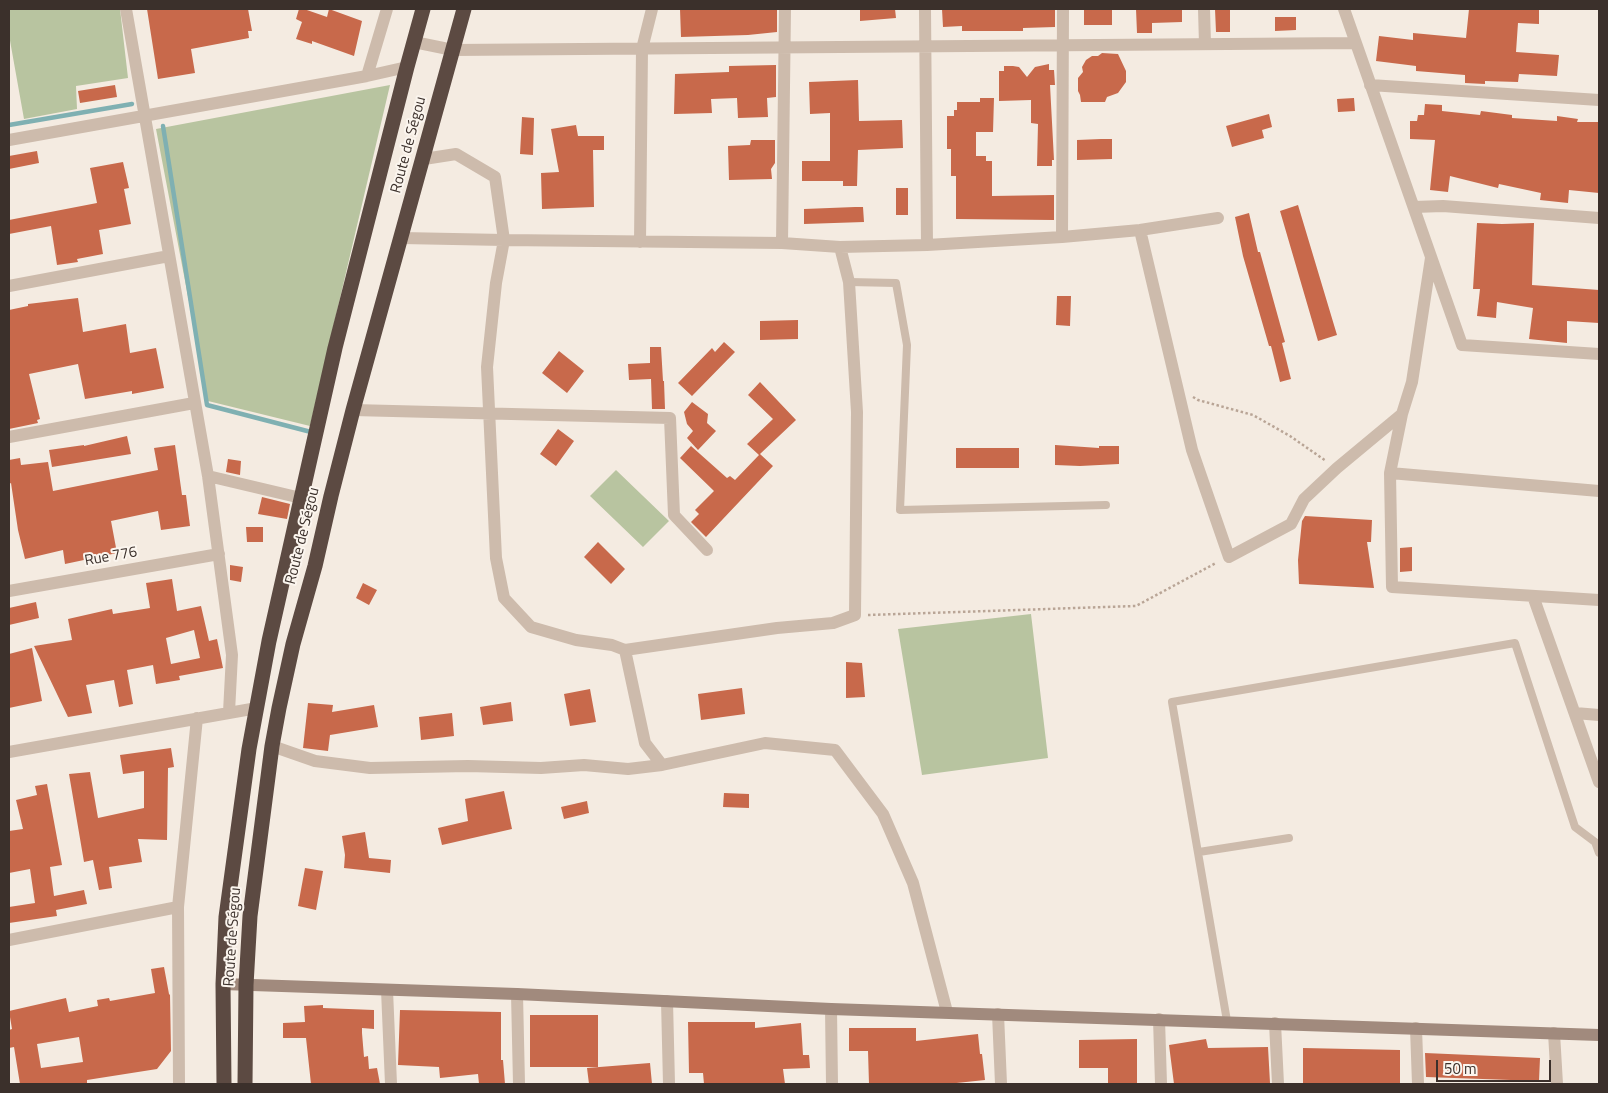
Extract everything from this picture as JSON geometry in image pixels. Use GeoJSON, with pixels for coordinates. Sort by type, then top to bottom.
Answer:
{"type":"FeatureCollection","features":[{"type":"Feature","properties":{"kind":"highway","name":"Route de Ségou"},"geometry":{"type":"LineString","coordinates":[[224,1084],[223,984],[226,917],[249,749],[269,641],[335,348],[423,9]]}},
{"type":"Feature","properties":{"kind":"highway","name":"Route de Ségou"},"geometry":{"type":"LineString","coordinates":[[245,1084],[246,985],[250,916],[272,746],[293,644],[315,566],[353,410],[464,9]]}},
{"type":"Feature","properties":{"kind":"street"},"geometry":{"type":"LineString","coordinates":[[126,9],[208,476],[232,654],[229,712]]}},
{"type":"Feature","properties":{"kind":"street"},"geometry":{"type":"LineString","coordinates":[[367,76],[387,9]]}},
{"type":"Feature","properties":{"kind":"street"},"geometry":{"type":"LineString","coordinates":[[640,242],[642,49],[652,9]]}},
{"type":"Feature","properties":{"kind":"street"},"geometry":{"type":"LineString","coordinates":[[782,243],[785,9]]}},
{"type":"Feature","properties":{"kind":"street"},"geometry":{"type":"LineString","coordinates":[[925,9],[927,245]]}},
{"type":"Feature","properties":{"kind":"street"},"geometry":{"type":"LineString","coordinates":[[1062,237],[1063,9]]}},
{"type":"Feature","properties":{"kind":"street"},"geometry":{"type":"LineString","coordinates":[[1204,9],[1205,44]]}},
{"type":"Feature","properties":{"kind":"street"},"geometry":{"type":"LineString","coordinates":[[1344,9],[1462,345],[1599,354]]}},
{"type":"Feature","properties":{"kind":"street"},"geometry":{"type":"LineString","coordinates":[[414,42],[453,50],[1356,43]]}},
{"type":"Feature","properties":{"kind":"street"},"geometry":{"type":"LineString","coordinates":[[9,140],[367,76],[407,67]]}},
{"type":"Feature","properties":{"kind":"street"},"geometry":{"type":"LineString","coordinates":[[1370,85],[1599,100]]}},
{"type":"Feature","properties":{"kind":"street"},"geometry":{"type":"LineString","coordinates":[[424,158],[456,154],[495,177],[504,240],[496,284],[487,366],[496,558],[504,598],[531,626],[576,640],[612,645],[625,650],[776,628],[833,623],[855,615],[857,412],[848,282],[840,247]]}},
{"type":"Feature","properties":{"kind":"street"},"geometry":{"type":"LineString","coordinates":[[1414,208],[1444,206],[1599,218]]}},
{"type":"Feature","properties":{"kind":"street"},"geometry":{"type":"LineString","coordinates":[[402,238],[782,243],[840,247],[927,245],[1062,237],[1140,230],[1218,218]]}},
{"type":"Feature","properties":{"kind":"street"},"geometry":{"type":"LineString","coordinates":[[1140,230],[1192,450],[1229,557],[1291,524],[1304,498],[1336,468],[1402,414]]}},
{"type":"Feature","properties":{"kind":"street"},"geometry":{"type":"LineString","coordinates":[[9,286],[169,256]]}},
{"type":"Feature","properties":{"kind":"street"},"geometry":{"type":"LineString","coordinates":[[1432,258],[1412,382],[1402,414],[1390,473],[1392,587],[1599,600]]}},
{"type":"Feature","properties":{"kind":"street"},"geometry":{"type":"LineString","coordinates":[[9,437],[194,403]]}},
{"type":"Feature","properties":{"kind":"street"},"geometry":{"type":"LineString","coordinates":[[353,410],[670,418],[674,514],[707,550]]}},
{"type":"Feature","properties":{"kind":"street"},"geometry":{"type":"LineString","coordinates":[[1390,473],[1599,491]]}},
{"type":"Feature","properties":{"kind":"street"},"geometry":{"type":"LineString","coordinates":[[208,476],[300,498]]}},
{"type":"Feature","properties":{"kind":"street","name":"Rue 776"},"geometry":{"type":"LineString","coordinates":[[9,592],[219,554]]}},
{"type":"Feature","properties":{"kind":"street"},"geometry":{"type":"LineString","coordinates":[[1533,596],[1599,782]]}},
{"type":"Feature","properties":{"kind":"street"},"geometry":{"type":"LineString","coordinates":[[625,650],[645,743],[662,765]]}},
{"type":"Feature","properties":{"kind":"street"},"geometry":{"type":"LineString","coordinates":[[9,752],[258,708]]}},
{"type":"Feature","properties":{"kind":"street"},"geometry":{"type":"LineString","coordinates":[[1575,713],[1599,715]]}},
{"type":"Feature","properties":{"kind":"street"},"geometry":{"type":"LineString","coordinates":[[179,1084],[178,907],[198,718]]}},
{"type":"Feature","properties":{"kind":"street"},"geometry":{"type":"LineString","coordinates":[[272,746],[315,761],[370,768],[468,766],[542,768],[584,765],[628,770],[662,765],[766,743],[835,750],[883,814],[913,883],[947,1012]]}},
{"type":"Feature","properties":{"kind":"street"},"geometry":{"type":"LineString","coordinates":[[9,940],[178,907]]}},
{"type":"Feature","properties":{"kind":"street"},"geometry":{"type":"LineString","coordinates":[[223,984],[517,994],[831,1009],[1599,1035]]}},
{"type":"Feature","properties":{"kind":"street"},"geometry":{"type":"LineString","coordinates":[[387,990],[390,1084]]}},
{"type":"Feature","properties":{"kind":"street"},"geometry":{"type":"LineString","coordinates":[[517,994],[519,1084]]}},
{"type":"Feature","properties":{"kind":"street"},"geometry":{"type":"LineString","coordinates":[[666,1001],[669,1084]]}},
{"type":"Feature","properties":{"kind":"street"},"geometry":{"type":"LineString","coordinates":[[831,1009],[832,1084]]}},
{"type":"Feature","properties":{"kind":"street"},"geometry":{"type":"LineString","coordinates":[[998,1014],[1001,1084]]}},
{"type":"Feature","properties":{"kind":"street"},"geometry":{"type":"LineString","coordinates":[[1158,1019],[1161,1084]]}},
{"type":"Feature","properties":{"kind":"street"},"geometry":{"type":"LineString","coordinates":[[1275,1023],[1278,1084]]}},
{"type":"Feature","properties":{"kind":"street"},"geometry":{"type":"LineString","coordinates":[[1416,1028],[1418,1084]]}},
{"type":"Feature","properties":{"kind":"street"},"geometry":{"type":"LineString","coordinates":[[1554,1033],[1557,1084]]}},
{"type":"Feature","properties":{"kind":"lane"},"geometry":{"type":"LineString","coordinates":[[848,282],[896,283],[907,345],[900,510],[1106,505]]}},
{"type":"Feature","properties":{"kind":"lane"},"geometry":{"type":"LineString","coordinates":[[1227,1021],[1172,702],[1515,643],[1575,827],[1595,842],[1599,853]]}},
{"type":"Feature","properties":{"kind":"lane"},"geometry":{"type":"LineString","coordinates":[[1199,852],[1289,838]]}},
{"type":"Feature","properties":{"kind":"path"},"geometry":{"type":"LineString","coordinates":[[1176,384],[1198,400],[1253,415],[1290,436],[1336,468]]}},
{"type":"Feature","properties":{"kind":"path"},"geometry":{"type":"LineString","coordinates":[[855,615],[1136,606],[1229,557]]}},
{"type":"Feature","properties":{"kind":"green space"},"geometry":{"type":"Polygon","coordinates":[[[9,9],[120,9],[128,78],[76,86],[77,109],[24,119],[9,35],[9,9]]]}},
{"type":"Feature","properties":{"kind":"green space"},"geometry":{"type":"Polygon","coordinates":[[[390,85],[310,426],[208,401],[156,129],[390,85]]]}},
{"type":"Feature","properties":{"kind":"green space"},"geometry":{"type":"Polygon","coordinates":[[[616,470],[669,521],[643,547],[590,496],[616,470]]]}},
{"type":"Feature","properties":{"kind":"green space"},"geometry":{"type":"Polygon","coordinates":[[[1031,614],[1048,758],[922,775],[898,629],[1031,614]]]}},
{"type":"Feature","properties":{"kind":"building"},"geometry":{"type":"Polygon","coordinates":[[[147,9],[248,9],[252,31],[248,31],[249,38],[191,49],[195,73],[158,79],[147,9]]]}},
{"type":"Feature","properties":{"kind":"building"},"geometry":{"type":"Polygon","coordinates":[[[299,9],[327,17],[329,9],[362,21],[354,56],[312,41],[312,44],[296,39],[302,22],[296,19],[299,9]]]}},
{"type":"Feature","properties":{"kind":"building"},"geometry":{"type":"Polygon","coordinates":[[[680,9],[777,9],[777,32],[681,37],[680,9]]]}},
{"type":"Feature","properties":{"kind":"building"},"geometry":{"type":"Polygon","coordinates":[[[860,9],[895,9],[896,18],[860,21],[860,9]]]}},
{"type":"Feature","properties":{"kind":"building"},"geometry":{"type":"Polygon","coordinates":[[[942,9],[1055,9],[1055,27],[1023,28],[1023,31],[962,31],[962,26],[943,27],[942,9]]]}},
{"type":"Feature","properties":{"kind":"building"},"geometry":{"type":"Polygon","coordinates":[[[1084,9],[1112,9],[1112,25],[1084,25],[1084,9]]]}},
{"type":"Feature","properties":{"kind":"building"},"geometry":{"type":"Polygon","coordinates":[[[1136,9],[1182,9],[1182,22],[1152,23],[1152,33],[1137,33],[1136,9]]]}},
{"type":"Feature","properties":{"kind":"building"},"geometry":{"type":"Polygon","coordinates":[[[1215,9],[1230,9],[1230,32],[1216,32],[1215,9]]]}},
{"type":"Feature","properties":{"kind":"building"},"geometry":{"type":"Polygon","coordinates":[[[1469,9],[1539,9],[1539,24],[1518,23],[1516,52],[1559,55],[1557,76],[1519,74],[1518,82],[1485,81],[1485,84],[1465,83],[1465,75],[1416,71],[1416,66],[1376,61],[1379,36],[1413,40],[1413,33],[1466,38],[1469,9]]]}},
{"type":"Feature","properties":{"kind":"building"},"geometry":{"type":"Polygon","coordinates":[[[1275,17],[1296,17],[1296,30],[1275,31],[1275,17]]]}},
{"type":"Feature","properties":{"kind":"building"},"geometry":{"type":"Polygon","coordinates":[[[1102,53],[1118,54],[1126,71],[1126,82],[1118,93],[1107,97],[1105,102],[1081,102],[1078,91],[1078,78],[1083,72],[1082,67],[1086,60],[1102,53]]]}},
{"type":"Feature","properties":{"kind":"building"},"geometry":{"type":"Polygon","coordinates":[[[1049,64],[1049,70],[1054,70],[1055,85],[1050,85],[1054,160],[1052,160],[1052,166],[1037,166],[1038,124],[1031,123],[1031,100],[999,101],[999,71],[1004,71],[1004,66],[1019,67],[1027,77],[1035,67],[1049,64]]]}},
{"type":"Feature","properties":{"kind":"building"},"geometry":{"type":"Polygon","coordinates":[[[776,65],[776,97],[767,98],[768,117],[738,118],[737,98],[711,99],[712,113],[674,114],[675,74],[729,72],[729,66],[776,65]]]}},
{"type":"Feature","properties":{"kind":"building"},"geometry":{"type":"Polygon","coordinates":[[[858,80],[859,121],[902,120],[903,148],[858,150],[857,186],[843,186],[843,181],[802,181],[802,161],[830,161],[830,113],[810,114],[809,82],[858,80]]]}},
{"type":"Feature","properties":{"kind":"building"},"geometry":{"type":"Polygon","coordinates":[[[115,85],[117,97],[80,103],[78,91],[115,85]]]}},
{"type":"Feature","properties":{"kind":"building"},"geometry":{"type":"Polygon","coordinates":[[[980,98],[994,98],[993,132],[976,132],[976,156],[986,156],[986,161],[992,161],[992,196],[1054,195],[1054,220],[956,219],[956,176],[951,176],[951,149],[947,149],[947,116],[954,116],[954,110],[957,110],[957,102],[980,102],[980,98]]]}},
{"type":"Feature","properties":{"kind":"building"},"geometry":{"type":"Polygon","coordinates":[[[1354,98],[1355,111],[1338,112],[1337,99],[1354,98]]]}},
{"type":"Feature","properties":{"kind":"building"},"geometry":{"type":"Polygon","coordinates":[[[1425,104],[1442,105],[1442,111],[1480,115],[1481,111],[1512,115],[1512,118],[1557,121],[1557,116],[1578,119],[1577,122],[1599,122],[1599,193],[1569,190],[1568,203],[1540,200],[1541,193],[1499,184],[1498,188],[1450,176],[1448,192],[1430,190],[1435,140],[1410,139],[1410,121],[1417,121],[1418,115],[1424,115],[1425,104]]]}},
{"type":"Feature","properties":{"kind":"building"},"geometry":{"type":"Polygon","coordinates":[[[1269,114],[1272,127],[1262,130],[1264,138],[1232,147],[1226,126],[1269,114]]]}},
{"type":"Feature","properties":{"kind":"building"},"geometry":{"type":"Polygon","coordinates":[[[522,117],[534,118],[533,155],[520,154],[522,117]]]}},
{"type":"Feature","properties":{"kind":"building"},"geometry":{"type":"Polygon","coordinates":[[[576,125],[578,136],[604,136],[604,150],[593,150],[594,207],[542,209],[541,173],[559,172],[551,129],[576,125]]]}},
{"type":"Feature","properties":{"kind":"building"},"geometry":{"type":"Polygon","coordinates":[[[1112,139],[1112,159],[1077,160],[1077,140],[1112,139]]]}},
{"type":"Feature","properties":{"kind":"building"},"geometry":{"type":"Polygon","coordinates":[[[751,140],[775,140],[775,163],[771,169],[772,179],[729,180],[728,146],[750,145],[751,140]]]}},
{"type":"Feature","properties":{"kind":"building"},"geometry":{"type":"Polygon","coordinates":[[[37,151],[39,163],[9,169],[9,156],[37,151]]]}},
{"type":"Feature","properties":{"kind":"building"},"geometry":{"type":"Polygon","coordinates":[[[123,162],[129,188],[124,189],[131,224],[99,230],[103,254],[77,259],[78,262],[57,265],[51,226],[9,234],[9,220],[97,203],[90,168],[123,162]]]}},
{"type":"Feature","properties":{"kind":"building"},"geometry":{"type":"Polygon","coordinates":[[[896,188],[908,188],[908,215],[896,215],[896,188]]]}},
{"type":"Feature","properties":{"kind":"building"},"geometry":{"type":"Polygon","coordinates":[[[1298,205],[1337,335],[1318,341],[1280,211],[1298,205]]]}},
{"type":"Feature","properties":{"kind":"building"},"geometry":{"type":"Polygon","coordinates":[[[863,207],[864,222],[804,224],[804,209],[863,207]]]}},
{"type":"Feature","properties":{"kind":"building"},"geometry":{"type":"Polygon","coordinates":[[[1249,213],[1258,252],[1260,252],[1285,342],[1282,343],[1291,379],[1280,382],[1271,346],[1269,346],[1243,256],[1235,217],[1249,213]]]}},
{"type":"Feature","properties":{"kind":"building"},"geometry":{"type":"Polygon","coordinates":[[[1477,223],[1534,223],[1532,285],[1599,290],[1599,323],[1567,321],[1567,343],[1529,339],[1533,308],[1497,302],[1496,318],[1477,316],[1480,289],[1473,289],[1477,223]]]}},
{"type":"Feature","properties":{"kind":"building"},"geometry":{"type":"Polygon","coordinates":[[[1057,296],[1071,296],[1070,326],[1056,325],[1057,296]]]}},
{"type":"Feature","properties":{"kind":"building"},"geometry":{"type":"Polygon","coordinates":[[[78,298],[83,332],[126,324],[130,353],[156,348],[164,388],[132,394],[132,391],[85,399],[78,364],[29,374],[40,419],[37,420],[38,423],[9,429],[9,310],[28,306],[28,304],[78,298]]]}},
{"type":"Feature","properties":{"kind":"building"},"geometry":{"type":"Polygon","coordinates":[[[798,320],[798,339],[760,340],[760,321],[798,320]]]}},
{"type":"Feature","properties":{"kind":"building"},"geometry":{"type":"Polygon","coordinates":[[[724,342],[735,352],[692,396],[678,383],[712,348],[715,352],[724,342]]]}},
{"type":"Feature","properties":{"kind":"building"},"geometry":{"type":"Polygon","coordinates":[[[650,347],[661,347],[665,409],[652,409],[651,379],[629,380],[628,364],[650,363],[650,347]]]}},
{"type":"Feature","properties":{"kind":"building"},"geometry":{"type":"Polygon","coordinates":[[[559,351],[584,371],[567,393],[542,373],[559,351]]]}},
{"type":"Feature","properties":{"kind":"building"},"geometry":{"type":"Polygon","coordinates":[[[760,382],[796,420],[760,454],[773,466],[706,537],[691,522],[699,514],[695,510],[714,491],[680,458],[691,446],[727,478],[730,476],[735,480],[759,455],[747,444],[773,419],[748,395],[760,382]]]}},
{"type":"Feature","properties":{"kind":"building"},"geometry":{"type":"Polygon","coordinates":[[[692,402],[708,414],[707,423],[716,431],[698,450],[687,438],[693,431],[687,424],[684,412],[692,402]]]}},
{"type":"Feature","properties":{"kind":"building"},"geometry":{"type":"Polygon","coordinates":[[[558,429],[574,441],[556,466],[540,454],[558,429]]]}},
{"type":"Feature","properties":{"kind":"building"},"geometry":{"type":"Polygon","coordinates":[[[127,436],[131,454],[52,467],[49,450],[84,446],[127,436]]]}},
{"type":"Feature","properties":{"kind":"building"},"geometry":{"type":"Polygon","coordinates":[[[175,445],[182,495],[186,495],[190,526],[161,530],[158,511],[111,521],[117,553],[65,564],[63,550],[25,559],[18,530],[11,483],[9,484],[9,460],[20,458],[21,465],[48,462],[53,491],[158,470],[154,448],[175,445]]]}},
{"type":"Feature","properties":{"kind":"building"},"geometry":{"type":"Polygon","coordinates":[[[1055,445],[1099,448],[1099,446],[1119,446],[1119,464],[1055,465],[1055,445]]]}},
{"type":"Feature","properties":{"kind":"building"},"geometry":{"type":"Polygon","coordinates":[[[956,448],[1019,448],[1019,468],[956,468],[956,448]]]}},
{"type":"Feature","properties":{"kind":"building"},"geometry":{"type":"Polygon","coordinates":[[[228,459],[241,461],[240,475],[226,472],[228,459]]]}},
{"type":"Feature","properties":{"kind":"building"},"geometry":{"type":"Polygon","coordinates":[[[262,497],[290,504],[287,519],[258,514],[262,497]]]}},
{"type":"Feature","properties":{"kind":"building"},"geometry":{"type":"Polygon","coordinates":[[[1305,516],[1372,520],[1371,542],[1367,542],[1374,588],[1299,584],[1298,560],[1302,521],[1305,516]]]}},
{"type":"Feature","properties":{"kind":"building"},"geometry":{"type":"Polygon","coordinates":[[[246,527],[263,527],[263,542],[247,542],[246,527]]]}},
{"type":"Feature","properties":{"kind":"building"},"geometry":{"type":"Polygon","coordinates":[[[598,542],[625,569],[611,584],[584,557],[598,542]]]}},
{"type":"Feature","properties":{"kind":"building"},"geometry":{"type":"Polygon","coordinates":[[[1412,547],[1412,571],[1400,572],[1400,548],[1412,547]]]}},
{"type":"Feature","properties":{"kind":"building"},"geometry":{"type":"Polygon","coordinates":[[[230,565],[243,567],[241,582],[230,580],[230,565]]]}},
{"type":"Feature","properties":{"kind":"building"},"geometry":{"type":"Polygon","coordinates":[[[172,579],[177,611],[201,606],[209,641],[217,639],[223,668],[179,676],[180,680],[156,684],[153,665],[127,670],[133,704],[119,707],[114,680],[86,685],[92,713],[68,717],[34,646],[72,640],[68,619],[112,609],[113,614],[150,608],[146,583],[172,579]],[[194,630],[166,638],[171,664],[200,658],[194,630]]]}},
{"type":"Feature","properties":{"kind":"building"},"geometry":{"type":"Polygon","coordinates":[[[363,583],[377,590],[369,605],[356,598],[363,583]]]}},
{"type":"Feature","properties":{"kind":"building"},"geometry":{"type":"Polygon","coordinates":[[[36,602],[39,618],[9,625],[9,608],[36,602]]]}},
{"type":"Feature","properties":{"kind":"building"},"geometry":{"type":"Polygon","coordinates":[[[32,648],[42,701],[9,708],[9,654],[32,648]]]}},
{"type":"Feature","properties":{"kind":"building"},"geometry":{"type":"Polygon","coordinates":[[[846,662],[862,663],[865,697],[846,698],[846,662]]]}},
{"type":"Feature","properties":{"kind":"building"},"geometry":{"type":"Polygon","coordinates":[[[742,688],[745,714],[701,720],[698,694],[742,688]]]}},
{"type":"Feature","properties":{"kind":"building"},"geometry":{"type":"Polygon","coordinates":[[[590,689],[596,722],[570,726],[564,694],[590,689]]]}},
{"type":"Feature","properties":{"kind":"building"},"geometry":{"type":"Polygon","coordinates":[[[511,702],[513,721],[483,725],[480,707],[511,702]]]}},
{"type":"Feature","properties":{"kind":"building"},"geometry":{"type":"Polygon","coordinates":[[[308,703],[333,705],[332,712],[374,705],[378,727],[330,735],[328,751],[303,748],[308,703]]]}},
{"type":"Feature","properties":{"kind":"building"},"geometry":{"type":"Polygon","coordinates":[[[452,713],[454,736],[421,740],[419,717],[452,713]]]}},
{"type":"Feature","properties":{"kind":"building"},"geometry":{"type":"Polygon","coordinates":[[[171,748],[174,767],[168,768],[167,840],[138,839],[142,862],[109,867],[112,888],[99,890],[93,860],[84,862],[69,774],[90,772],[98,818],[144,808],[144,771],[123,774],[120,755],[171,748]]]}},
{"type":"Feature","properties":{"kind":"building"},"geometry":{"type":"Polygon","coordinates":[[[47,784],[62,865],[50,867],[54,896],[84,890],[87,904],[56,910],[57,916],[9,923],[9,907],[35,903],[30,869],[9,873],[9,831],[23,829],[16,800],[37,795],[35,786],[47,784]]]}},
{"type":"Feature","properties":{"kind":"building"},"geometry":{"type":"Polygon","coordinates":[[[504,791],[512,829],[442,845],[438,828],[468,821],[465,799],[504,791]]]}},
{"type":"Feature","properties":{"kind":"building"},"geometry":{"type":"Polygon","coordinates":[[[724,793],[749,794],[749,808],[723,807],[724,793]]]}},
{"type":"Feature","properties":{"kind":"building"},"geometry":{"type":"Polygon","coordinates":[[[587,801],[589,813],[564,819],[561,807],[587,801]]]}},
{"type":"Feature","properties":{"kind":"building"},"geometry":{"type":"Polygon","coordinates":[[[365,832],[369,858],[391,860],[390,873],[344,868],[345,855],[342,836],[365,832]]]}},
{"type":"Feature","properties":{"kind":"building"},"geometry":{"type":"Polygon","coordinates":[[[305,868],[323,871],[316,910],[298,906],[305,868]]]}},
{"type":"Feature","properties":{"kind":"building"},"geometry":{"type":"Polygon","coordinates":[[[164,967],[170,995],[171,1051],[157,1069],[87,1080],[87,1084],[20,1084],[14,1047],[9,1048],[9,1030],[12,1029],[9,1011],[66,998],[69,1012],[98,1006],[97,1000],[109,998],[110,1001],[155,993],[151,969],[164,967]],[[79,1037],[37,1044],[41,1068],[83,1062],[79,1037]]]}},
{"type":"Feature","properties":{"kind":"building"},"geometry":{"type":"Polygon","coordinates":[[[323,1005],[323,1008],[374,1010],[374,1029],[362,1028],[362,1033],[364,1057],[368,1056],[369,1069],[377,1068],[380,1084],[311,1084],[306,1038],[283,1038],[283,1023],[305,1022],[304,1006],[323,1005]]]}},
{"type":"Feature","properties":{"kind":"building"},"geometry":{"type":"Polygon","coordinates":[[[400,1010],[501,1012],[501,1060],[503,1060],[505,1084],[479,1084],[478,1074],[440,1078],[439,1067],[398,1065],[400,1010]]]}},
{"type":"Feature","properties":{"kind":"building"},"geometry":{"type":"Polygon","coordinates":[[[530,1015],[598,1015],[598,1067],[530,1067],[530,1015]]]}},
{"type":"Feature","properties":{"kind":"building"},"geometry":{"type":"Polygon","coordinates":[[[688,1022],[755,1022],[755,1028],[801,1023],[803,1055],[809,1055],[810,1068],[783,1069],[785,1084],[704,1084],[703,1073],[689,1073],[688,1022]]]}},
{"type":"Feature","properties":{"kind":"building"},"geometry":{"type":"Polygon","coordinates":[[[849,1028],[916,1028],[916,1041],[978,1034],[985,1080],[947,1084],[869,1084],[868,1051],[849,1051],[849,1028]]]}},
{"type":"Feature","properties":{"kind":"building"},"geometry":{"type":"Polygon","coordinates":[[[1137,1039],[1137,1084],[1108,1084],[1108,1068],[1079,1068],[1079,1040],[1137,1039]]]}},
{"type":"Feature","properties":{"kind":"building"},"geometry":{"type":"Polygon","coordinates":[[[1206,1039],[1208,1048],[1268,1047],[1270,1083],[1174,1084],[1169,1045],[1206,1039]]]}},
{"type":"Feature","properties":{"kind":"building"},"geometry":{"type":"Polygon","coordinates":[[[1303,1048],[1400,1050],[1400,1084],[1303,1084],[1303,1048]]]}},
{"type":"Feature","properties":{"kind":"building"},"geometry":{"type":"Polygon","coordinates":[[[1425,1053],[1540,1058],[1539,1081],[1426,1077],[1425,1053]]]}},
{"type":"Feature","properties":{"kind":"building"},"geometry":{"type":"Polygon","coordinates":[[[650,1063],[652,1084],[589,1084],[587,1068],[650,1063]]]}},
{"type":"Feature","properties":{"kind":"waterway"},"geometry":{"type":"LineString","coordinates":[[9,125],[132,104]]}},
{"type":"Feature","properties":{"kind":"waterway"},"geometry":{"type":"LineString","coordinates":[[163,126],[207,405],[311,432]]}}]}
